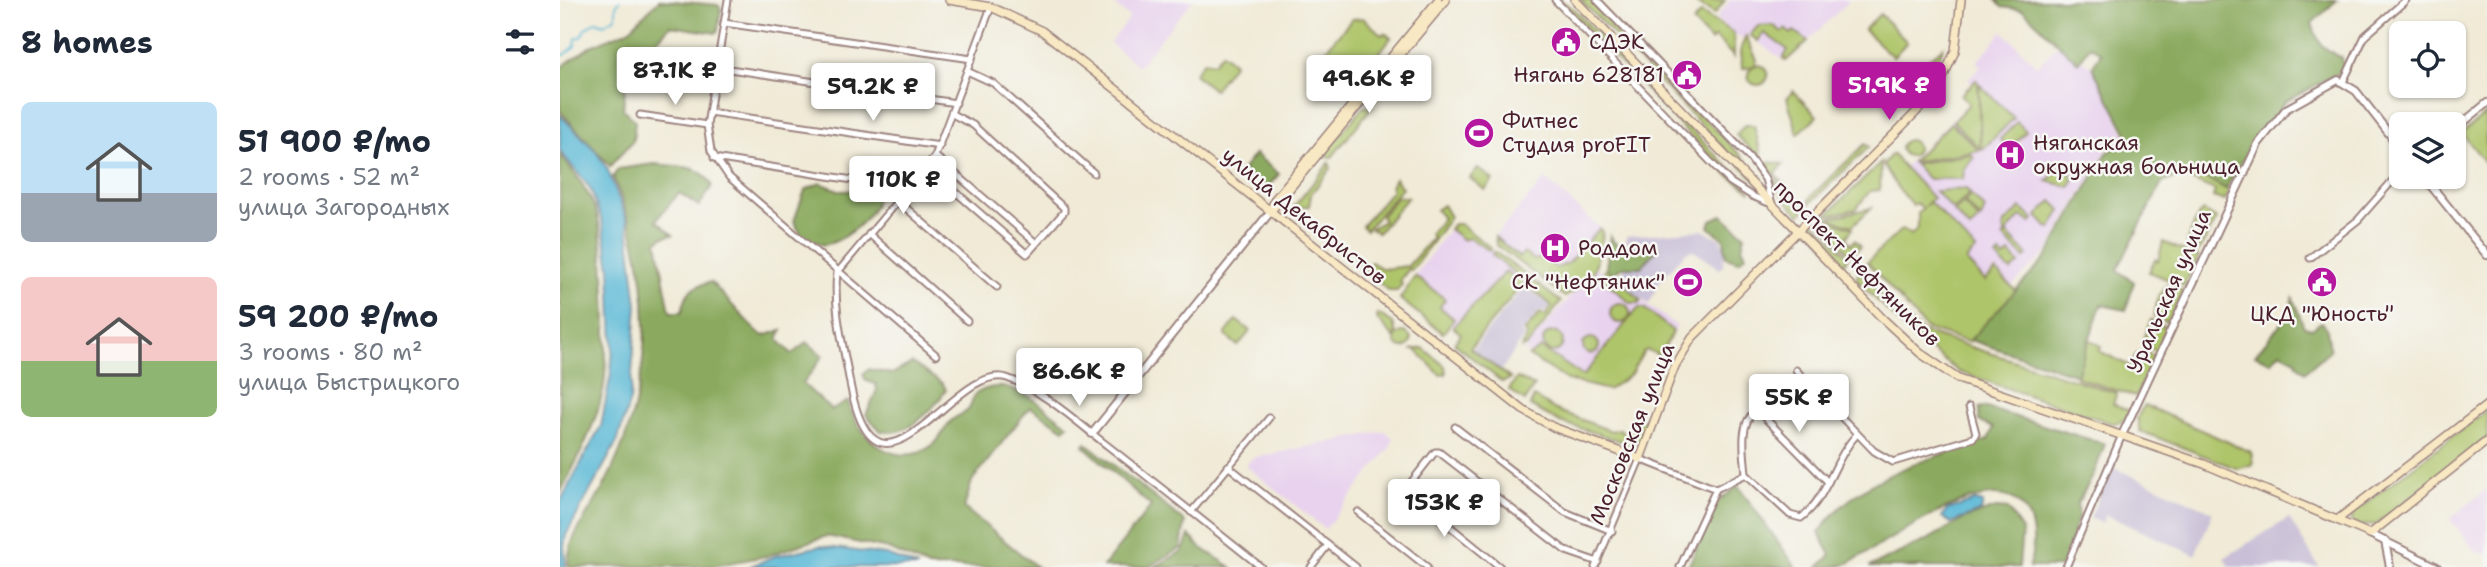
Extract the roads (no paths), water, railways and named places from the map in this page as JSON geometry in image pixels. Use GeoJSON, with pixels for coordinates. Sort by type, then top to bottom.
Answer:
{"type":"FeatureCollection","features":[{"type":"Feature","properties":{"kind":"main road","name":"улица Декабристов"},"geometry":{"type":"LineString","coordinates":[[949,0],[992,4],[1042,31],[1529,414],[1553,427],[1640,459]]}},
{"type":"Feature","properties":{"kind":"main road"},"geometry":{"type":"LineString","coordinates":[[1416,32],[1438,0]]}},
{"type":"Feature","properties":{"kind":"main road"},"geometry":{"type":"LineString","coordinates":[[1271,211],[1275,199],[1446,0]]}},
{"type":"Feature","properties":{"kind":"main road","name":"проспект Нефтяников"},"geometry":{"type":"LineString","coordinates":[[1575,0],[1883,319],[1942,370],[1974,386],[2240,478],[2370,534]]}},
{"type":"Feature","properties":{"kind":"main road","name":"Московская улица"},"geometry":{"type":"LineString","coordinates":[[1640,459],[1675,366],[1687,343],[1934,96],[1952,59],[1961,0]]}},
{"type":"Feature","properties":{"kind":"main road"},"geometry":{"type":"LineString","coordinates":[[2337,520],[2487,405]]}},
{"type":"Feature","properties":{"kind":"main road"},"geometry":{"type":"LineString","coordinates":[[2370,534],[2487,441]]}},
{"type":"Feature","properties":{"kind":"street"},"geometry":{"type":"LineString","coordinates":[[728,0],[707,125],[714,158],[746,193],[936,355]]}},
{"type":"Feature","properties":{"kind":"street"},"geometry":{"type":"LineString","coordinates":[[1555,0],[1730,182],[1752,197],[1772,204]]}},
{"type":"Feature","properties":{"kind":"street"},"geometry":{"type":"LineString","coordinates":[[1597,0],[1749,157],[1765,179],[1772,204]]}},
{"type":"Feature","properties":{"kind":"street"},"geometry":{"type":"LineString","coordinates":[[2389,134],[2356,91],[2341,81],[2365,36],[2406,0]]}},
{"type":"Feature","properties":{"kind":"street"},"geometry":{"type":"LineString","coordinates":[[992,4],[935,156],[838,270],[842,333],[853,403],[860,422],[874,437],[885,442],[906,438],[930,422],[972,383],[998,376],[1039,396],[1092,433],[1261,567]]}},
{"type":"Feature","properties":{"kind":"street"},"geometry":{"type":"LineString","coordinates":[[723,23],[972,59]]}},
{"type":"Feature","properties":{"kind":"street"},"geometry":{"type":"LineString","coordinates":[[716,67],[956,103]]}},
{"type":"Feature","properties":{"kind":"street"},"geometry":{"type":"LineString","coordinates":[[646,71],[713,81]]}},
{"type":"Feature","properties":{"kind":"street"},"geometry":{"type":"LineString","coordinates":[[968,71],[993,83],[1094,173]]}},
{"type":"Feature","properties":{"kind":"street","name":"Уральская улица"},"geometry":{"type":"LineString","coordinates":[[2122,435],[2258,144],[2286,109],[2341,81]]}},
{"type":"Feature","properties":{"kind":"street"},"geometry":{"type":"LineString","coordinates":[[2466,120],[2487,103]]}},
{"type":"Feature","properties":{"kind":"street"},"geometry":{"type":"LineString","coordinates":[[709,112],[940,146]]}},
{"type":"Feature","properties":{"kind":"street"},"geometry":{"type":"LineString","coordinates":[[928,167],[1027,254],[1064,208],[973,125],[952,114]]}},
{"type":"Feature","properties":{"kind":"street"},"geometry":{"type":"LineString","coordinates":[[640,115],[707,125]]}},
{"type":"Feature","properties":{"kind":"street"},"geometry":{"type":"LineString","coordinates":[[935,156],[1036,243]]}},
{"type":"Feature","properties":{"kind":"street"},"geometry":{"type":"LineString","coordinates":[[714,158],[897,187],[907,192]]}},
{"type":"Feature","properties":{"kind":"street"},"geometry":{"type":"LineString","coordinates":[[2310,258],[2358,220],[2389,185]]}},
{"type":"Feature","properties":{"kind":"street"},"geometry":{"type":"LineString","coordinates":[[2434,189],[2487,254]]}},
{"type":"Feature","properties":{"kind":"street"},"geometry":{"type":"LineString","coordinates":[[898,201],[997,287]]}},
{"type":"Feature","properties":{"kind":"street"},"geometry":{"type":"LineString","coordinates":[[1092,433],[1271,211]]}},
{"type":"Feature","properties":{"kind":"street"},"geometry":{"type":"LineString","coordinates":[[869,234],[967,321]]}},
{"type":"Feature","properties":{"kind":"street"},"geometry":{"type":"LineString","coordinates":[[1796,370],[1857,434],[1880,455],[1893,462],[1973,438],[1976,433],[1969,407]]}},
{"type":"Feature","properties":{"kind":"street"},"geometry":{"type":"LineString","coordinates":[[1828,482],[1763,416],[1755,412],[1748,419],[1745,431],[1746,474],[1798,519],[1821,499],[1839,456],[1857,434]]}},
{"type":"Feature","properties":{"kind":"street"},"geometry":{"type":"LineString","coordinates":[[1191,512],[1269,418]]}},
{"type":"Feature","properties":{"kind":"street"},"geometry":{"type":"LineString","coordinates":[[1455,427],[1565,512],[1612,531]]}},
{"type":"Feature","properties":{"kind":"street"},"geometry":{"type":"LineString","coordinates":[[2066,567],[2122,435]]}},
{"type":"Feature","properties":{"kind":"street"},"geometry":{"type":"LineString","coordinates":[[1500,567],[1405,490],[1435,452],[1439,452],[1566,551],[1596,565]]}},
{"type":"Feature","properties":{"kind":"street"},"geometry":{"type":"LineString","coordinates":[[1640,459],[1716,489]]}},
{"type":"Feature","properties":{"kind":"street","name":"Московская улица"},"geometry":{"type":"LineString","coordinates":[[1596,565],[1640,459]]}},
{"type":"Feature","properties":{"kind":"street"},"geometry":{"type":"LineString","coordinates":[[1228,466],[1356,567]]}},
{"type":"Feature","properties":{"kind":"street"},"geometry":{"type":"LineString","coordinates":[[1680,567],[1716,489],[1746,474]]}},
{"type":"Feature","properties":{"kind":"street"},"geometry":{"type":"LineString","coordinates":[[1358,512],[1422,566]]}},
{"type":"Feature","properties":{"kind":"street"},"geometry":{"type":"LineString","coordinates":[[2370,534],[2437,567]]}},
{"type":"Feature","properties":{"kind":"street"},"geometry":{"type":"LineString","coordinates":[[2385,541],[2390,567]]}},
{"type":"Feature","properties":{"kind":"street"},"geometry":{"type":"LineString","coordinates":[[1311,567],[1328,545]]}},
{"type":"Feature","properties":{"kind":"water"},"geometry":{"type":"Polygon","coordinates":[[[560,115],[594,149],[607,168],[627,220],[637,305],[630,400],[617,442],[566,535],[566,567],[560,567],[560,502],[601,426],[613,346],[610,268],[602,220],[590,188],[560,151],[560,115]]]}},
{"type":"Feature","properties":{"kind":"water"},"geometry":{"type":"Polygon","coordinates":[[[1975,501],[1983,503],[1981,511],[1951,523],[1942,517],[1947,510],[1975,501]]]}},
{"type":"Feature","properties":{"kind":"water"},"geometry":{"type":"Polygon","coordinates":[[[820,546],[886,555],[918,567],[749,567],[775,556],[820,546]]]}},
{"type":"Feature","properties":{"kind":"waterway"},"geometry":{"type":"LineString","coordinates":[[560,54],[565,55],[575,46],[576,38],[581,37],[585,29],[596,21],[604,24],[616,17],[616,6],[620,0]]}},
{"type":"Feature","properties":{"kind":"place","name":"СДЭК"},"geometry":{"type":"Point","coordinates":[1566,42]}},
{"type":"Feature","properties":{"kind":"place","name":"Нягань 628181"},"geometry":{"type":"Point","coordinates":[1687,75]}},
{"type":"Feature","properties":{"kind":"place","name":"Фитнес Студия proFIT"},"geometry":{"type":"Point","coordinates":[1479,133]}},
{"type":"Feature","properties":{"kind":"place","name":"Няганская окружная больница"},"geometry":{"type":"Point","coordinates":[2010,155]}},
{"type":"Feature","properties":{"kind":"place","name":"Роддом"},"geometry":{"type":"Point","coordinates":[1555,248]}},
{"type":"Feature","properties":{"kind":"place","name":"СК \"Нефтяник\""},"geometry":{"type":"Point","coordinates":[1688,282]}},
{"type":"Feature","properties":{"kind":"place","name":"ЦКД \"Юность\""},"geometry":{"type":"Point","coordinates":[2322,282]}}]}
